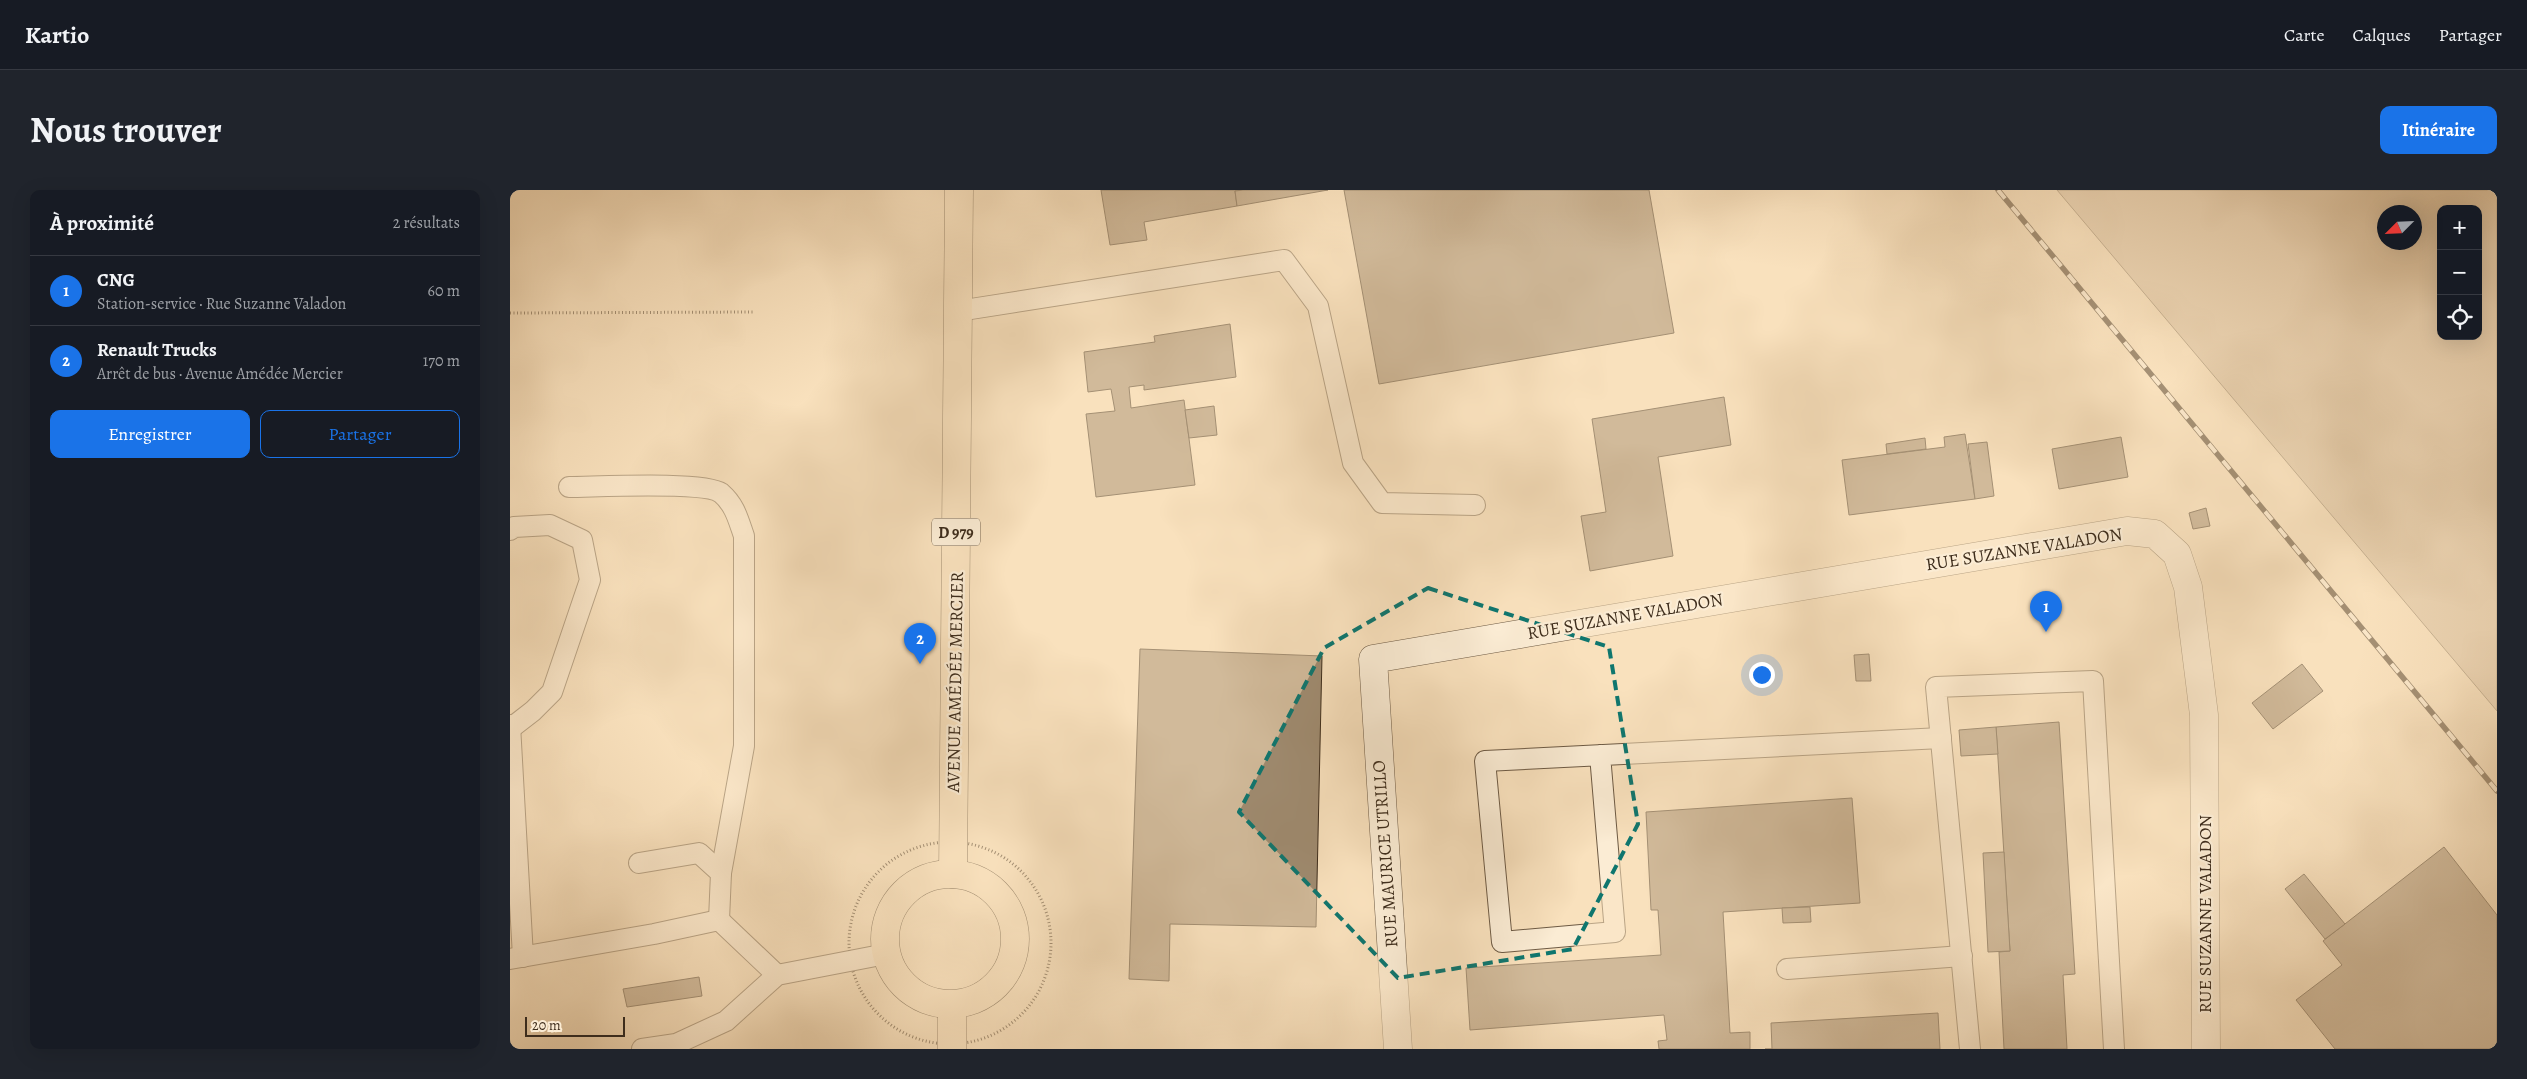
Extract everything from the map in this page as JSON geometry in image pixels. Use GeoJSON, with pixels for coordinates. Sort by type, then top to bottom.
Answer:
{"type":"FeatureCollection","features":[{"type":"Feature","properties":{"kind":"main road","name":"AVENUE AMÉDÉE MERCIER"},"geometry":{"type":"LineString","coordinates":[[953,874],[959,190]]}},
{"type":"Feature","properties":{"kind":"main road"},"geometry":{"type":"LineString","coordinates":[[953,874],[975,879],[994,891],[1007,908],[1014,929],[1014,951],[1006,972],[992,989],[974,1000],[952,1005],[934,1003],[918,996],[904,985],[892,971],[886,954],[885,937],[887,920],[900,898],[919,881],[936,875],[953,874]]}},
{"type":"Feature","properties":{"kind":"main road"},"geometry":{"type":"LineString","coordinates":[[952,1005],[952,1047]]}},
{"type":"Feature","properties":{"kind":"street","name":"RUE SUZANNE VALADON"},"geometry":{"type":"LineString","coordinates":[[1373,659],[2127,531],[2155,534],[2177,554],[2188,587],[2204,715],[2206,1049]]}},
{"type":"Feature","properties":{"kind":"street","name":"RUE MAURICE UTRILLO"},"geometry":{"type":"LineString","coordinates":[[1373,659],[1398,1049]]}},
{"type":"Feature","properties":{"kind":"lane"},"geometry":{"type":"LineString","coordinates":[[958,311],[1284,260],[1318,306],[1353,463],[1382,503],[1475,506]]}},
{"type":"Feature","properties":{"kind":"lane"},"geometry":{"type":"LineString","coordinates":[[569,487],[698,486],[719,492],[734,506],[744,536],[744,746],[721,873],[719,920],[777,975]]}},
{"type":"Feature","properties":{"kind":"lane"},"geometry":{"type":"LineString","coordinates":[[510,530],[514,527],[550,525],[582,540],[590,580],[552,692],[533,711],[511,726],[517,958],[654,934],[719,920]]}},
{"type":"Feature","properties":{"kind":"lane"},"geometry":{"type":"LineString","coordinates":[[1970,1049],[1936,687],[2094,681],[2114,1049]]}},
{"type":"Feature","properties":{"kind":"lane"},"geometry":{"type":"LineString","coordinates":[[1600,755],[1615,932],[1502,942],[1485,761],[1600,755],[1941,738]]}},
{"type":"Feature","properties":{"kind":"lane"},"geometry":{"type":"LineString","coordinates":[[639,864],[699,853],[721,873]]}},
{"type":"Feature","properties":{"kind":"lane"},"geometry":{"type":"LineString","coordinates":[[642,1049],[676,1044],[726,1021],[777,975],[886,954]]}},
{"type":"Feature","properties":{"kind":"lane"},"geometry":{"type":"LineString","coordinates":[[1787,969],[1962,956]]}},
{"type":"Feature","properties":{"kind":"path"},"geometry":{"type":"LineString","coordinates":[[510,313],[754,312]]}},
{"type":"Feature","properties":{"kind":"path"},"geometry":{"type":"LineString","coordinates":[[953,841],[987,848],[1017,866],[1039,894],[1050,927],[1050,962],[1038,994],[1016,1021],[986,1039],[952,1047],[924,1041],[897,1030],[875,1012],[859,989],[850,961],[849,931],[857,902],[873,876],[896,856],[924,844],[953,841]]}},
{"type":"Feature","properties":{"kind":"highlighted area"},"geometry":{"type":"Polygon","coordinates":[[[1428,588],[1609,647],[1638,824],[1573,949],[1398,978],[1239,812],[1324,648],[1428,588]]]}},
{"type":"Feature","properties":{"kind":"shaded area"},"geometry":{"type":"Polygon","coordinates":[[[2057,190],[2497,190],[2497,711],[2057,190]]]}},
{"type":"Feature","properties":{"kind":"building"},"geometry":{"type":"Polygon","coordinates":[[[1101,190],[1243,190],[1235,191],[1237,206],[1144,222],[1147,240],[1110,245],[1101,190]]]}},
{"type":"Feature","properties":{"kind":"building"},"geometry":{"type":"Polygon","coordinates":[[[1328,190],[1237,206],[1235,191],[1328,190]]]}},
{"type":"Feature","properties":{"kind":"building"},"geometry":{"type":"Polygon","coordinates":[[[1344,190],[1649,190],[1674,333],[1379,384],[1344,190]]]}},
{"type":"Feature","properties":{"kind":"building"},"geometry":{"type":"Polygon","coordinates":[[[1230,324],[1236,377],[1144,390],[1144,385],[1129,387],[1131,408],[1184,400],[1195,485],[1096,497],[1086,414],[1115,411],[1111,389],[1088,392],[1084,352],[1155,342],[1154,336],[1230,324]]]}},
{"type":"Feature","properties":{"kind":"building"},"geometry":{"type":"Polygon","coordinates":[[[1724,397],[1731,445],[1658,457],[1673,556],[1590,571],[1581,516],[1606,512],[1592,419],[1724,397]]]}},
{"type":"Feature","properties":{"kind":"building"},"geometry":{"type":"Polygon","coordinates":[[[1214,406],[1217,435],[1189,438],[1185,410],[1214,406]]]}},
{"type":"Feature","properties":{"kind":"building"},"geometry":{"type":"Polygon","coordinates":[[[1965,434],[1975,499],[1849,515],[1842,460],[1945,447],[1944,437],[1965,434]]]}},
{"type":"Feature","properties":{"kind":"building"},"geometry":{"type":"Polygon","coordinates":[[[2121,437],[2128,477],[2059,489],[2052,449],[2121,437]]]}},
{"type":"Feature","properties":{"kind":"building"},"geometry":{"type":"Polygon","coordinates":[[[1925,438],[1926,449],[1887,454],[1886,444],[1925,438]]]}},
{"type":"Feature","properties":{"kind":"building"},"geometry":{"type":"Polygon","coordinates":[[[1987,442],[1994,496],[1975,499],[1968,444],[1987,442]]]}},
{"type":"Feature","properties":{"kind":"building"},"geometry":{"type":"Polygon","coordinates":[[[2206,508],[2210,526],[2193,529],[2189,513],[2206,508]]]}},
{"type":"Feature","properties":{"kind":"building"},"geometry":{"type":"Polygon","coordinates":[[[1140,649],[1322,656],[1316,927],[1170,924],[1169,981],[1129,979],[1140,649]]]}},
{"type":"Feature","properties":{"kind":"building"},"geometry":{"type":"Polygon","coordinates":[[[1869,654],[1871,681],[1856,681],[1854,655],[1869,654]]]}},
{"type":"Feature","properties":{"kind":"building"},"geometry":{"type":"Polygon","coordinates":[[[2302,664],[2323,691],[2273,729],[2252,703],[2302,664]]]}},
{"type":"Feature","properties":{"kind":"building"},"geometry":{"type":"Polygon","coordinates":[[[2059,722],[2075,974],[2063,975],[2067,1049],[2004,1049],[1999,952],[2010,951],[1996,727],[2059,722]]]}},
{"type":"Feature","properties":{"kind":"building"},"geometry":{"type":"Polygon","coordinates":[[[1996,727],[1998,754],[1961,756],[1959,730],[1996,727]]]}},
{"type":"Feature","properties":{"kind":"building"},"geometry":{"type":"Polygon","coordinates":[[[1852,798],[1860,903],[1723,912],[1730,1033],[1750,1032],[1750,1049],[1659,1049],[1658,1041],[1667,1040],[1664,1015],[1470,1030],[1466,968],[1661,955],[1658,910],[1651,910],[1646,812],[1852,798]]]}},
{"type":"Feature","properties":{"kind":"building"},"geometry":{"type":"Polygon","coordinates":[[[2444,847],[2497,915],[2497,1049],[2335,1049],[2296,1000],[2342,965],[2323,941],[2444,847]]]}},
{"type":"Feature","properties":{"kind":"building"},"geometry":{"type":"Polygon","coordinates":[[[2004,852],[2010,951],[1988,952],[1983,853],[2004,852]]]}},
{"type":"Feature","properties":{"kind":"building"},"geometry":{"type":"Polygon","coordinates":[[[2304,874],[2345,924],[2325,939],[2285,889],[2304,874]]]}},
{"type":"Feature","properties":{"kind":"building"},"geometry":{"type":"Polygon","coordinates":[[[1810,907],[1811,922],[1783,923],[1782,908],[1810,907]]]}},
{"type":"Feature","properties":{"kind":"building"},"geometry":{"type":"Polygon","coordinates":[[[699,977],[702,996],[627,1007],[623,989],[699,977]]]}},
{"type":"Feature","properties":{"kind":"building"},"geometry":{"type":"Polygon","coordinates":[[[1938,1013],[1940,1049],[1772,1049],[1771,1023],[1938,1013]]]}},
{"type":"Feature","properties":{"kind":"railway"},"geometry":{"type":"LineString","coordinates":[[1998,190],[2497,791]]}},
{"type":"Feature","properties":{"kind":"place","name":"CNG"},"geometry":{"type":"Point","coordinates":[2046,632]}},
{"type":"Feature","properties":{"kind":"place","name":"Renault Trucks"},"geometry":{"type":"Point","coordinates":[920,664]}}]}
